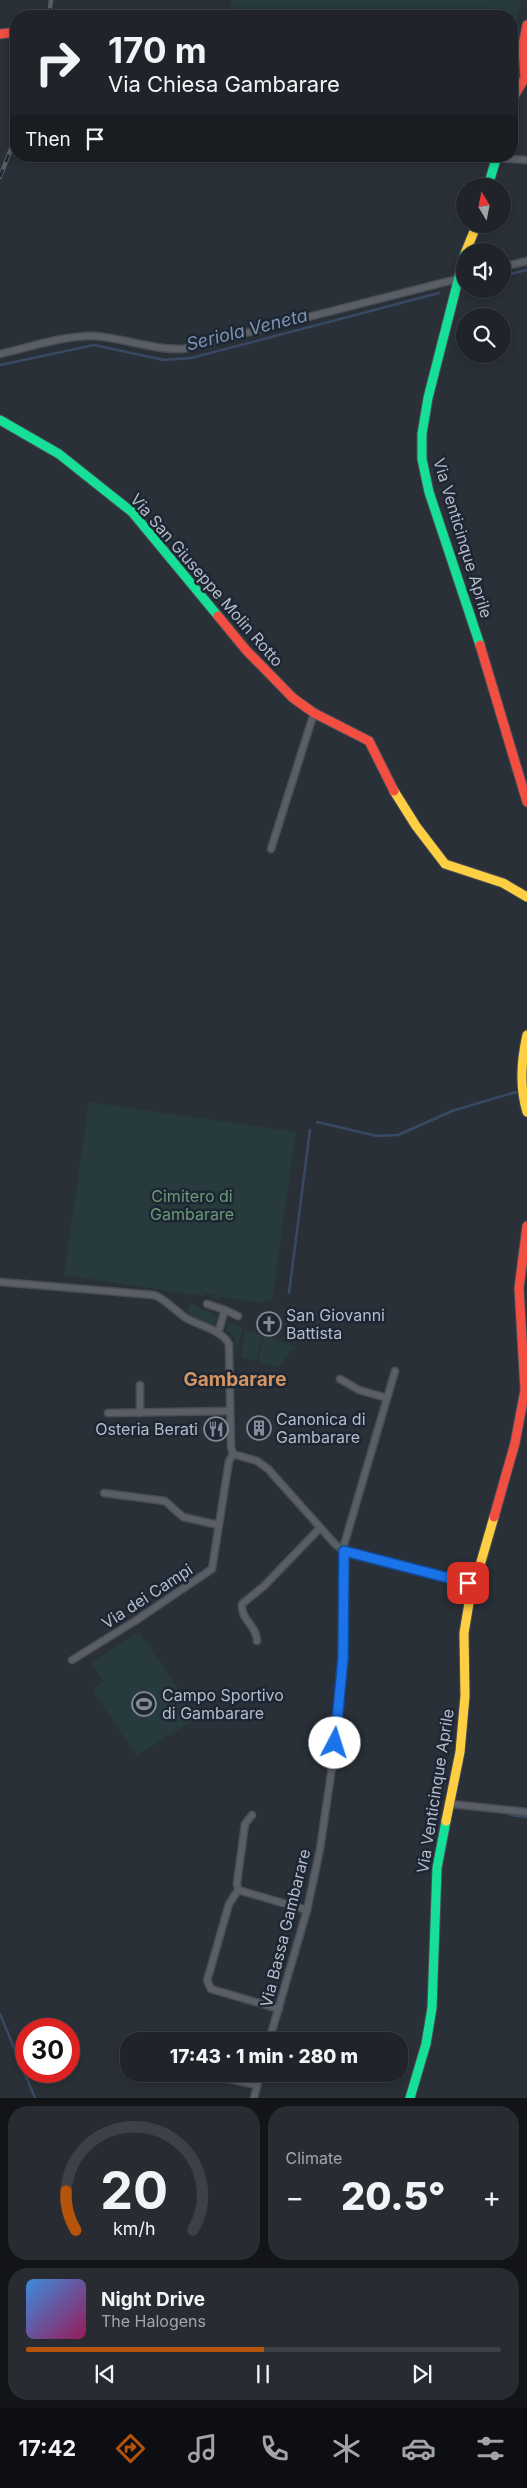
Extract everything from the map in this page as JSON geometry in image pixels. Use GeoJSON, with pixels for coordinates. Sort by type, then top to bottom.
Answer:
{"type":"FeatureCollection","features":[{"type":"Feature","properties":{"kind":"street"},"geometry":{"type":"LineString","coordinates":[[518,84],[525,78],[523,45],[527,25]]}},
{"type":"Feature","properties":{"kind":"street"},"geometry":{"type":"LineString","coordinates":[[518,52],[523,45]]}},
{"type":"Feature","properties":{"kind":"street"},"geometry":{"type":"LineString","coordinates":[[518,63],[524,68]]}},
{"type":"Feature","properties":{"kind":"street"},"geometry":{"type":"LineString","coordinates":[[490,178],[495,162]]}},
{"type":"Feature","properties":{"kind":"street"},"geometry":{"type":"LineString","coordinates":[[511,265],[527,261]]}},
{"type":"Feature","properties":{"kind":"street"},"geometry":{"type":"LineString","coordinates":[[0,354],[83,336],[158,348],[182,349],[456,279]]}},
{"type":"Feature","properties":{"kind":"street","name":"Via Venticinque Aprile"},"geometry":{"type":"LineString","coordinates":[[456,296],[428,398],[422,434],[422,459],[429,492],[471,615],[527,802]]}},
{"type":"Feature","properties":{"kind":"street","name":"Via San Giuseppe Molin Rotto"},"geometry":{"type":"LineString","coordinates":[[0,420],[59,454],[132,512],[252,656],[284,690],[314,713],[369,741],[394,791],[416,826],[445,864],[455,869],[503,883],[527,898]]}},
{"type":"Feature","properties":{"kind":"street"},"geometry":{"type":"LineString","coordinates":[[271,849],[314,713]]}},
{"type":"Feature","properties":{"kind":"street"},"geometry":{"type":"LineString","coordinates":[[527,1035],[521,1080],[521,1093],[527,1112]]}},
{"type":"Feature","properties":{"kind":"street","name":"Via Venticinque Aprile"},"geometry":{"type":"LineString","coordinates":[[410,2098],[426,2044],[432,2008],[437,1868],[451,1804],[464,1712],[464,1634],[474,1585],[515,1443],[524,1398],[525,1362],[519,1288],[527,1226]]}},
{"type":"Feature","properties":{"kind":"street"},"geometry":{"type":"LineString","coordinates":[[0,1282],[154,1295],[165,1300],[187,1318],[218,1333],[229,1344],[230,1446],[233,1454],[261,1463],[276,1477],[320,1528],[344,1551],[474,1585]]}},
{"type":"Feature","properties":{"kind":"street"},"geometry":{"type":"LineString","coordinates":[[207,1304],[238,1316]]}},
{"type":"Feature","properties":{"kind":"street"},"geometry":{"type":"LineString","coordinates":[[218,1333],[225,1310]]}},
{"type":"Feature","properties":{"kind":"street","name":"Via Bassa Gambarare"},"geometry":{"type":"LineString","coordinates":[[272,2032],[307,1910],[320,1853],[333,1760],[343,1658],[344,1551],[395,1371]]}},
{"type":"Feature","properties":{"kind":"street"},"geometry":{"type":"LineString","coordinates":[[340,1379],[359,1390],[387,1398]]}},
{"type":"Feature","properties":{"kind":"street"},"geometry":{"type":"LineString","coordinates":[[140,1385],[140,1413]]}},
{"type":"Feature","properties":{"kind":"street"},"geometry":{"type":"LineString","coordinates":[[108,1414],[230,1411]]}},
{"type":"Feature","properties":{"kind":"street","name":"Via dei Campi"},"geometry":{"type":"LineString","coordinates":[[72,1660],[207,1574],[214,1563],[218,1525],[229,1461],[233,1454]]}},
{"type":"Feature","properties":{"kind":"street"},"geometry":{"type":"LineString","coordinates":[[104,1493],[158,1499],[169,1504],[183,1517],[218,1525]]}},
{"type":"Feature","properties":{"kind":"street"},"geometry":{"type":"LineString","coordinates":[[257,1641],[256,1631],[242,1613],[242,1604],[264,1586],[320,1528]]}},
{"type":"Feature","properties":{"kind":"street"},"geometry":{"type":"LineString","coordinates":[[451,1804],[527,1812]]}},
{"type":"Feature","properties":{"kind":"street"},"geometry":{"type":"LineString","coordinates":[[252,1815],[245,1824],[238,1890],[229,1904],[209,1974],[208,1985],[211,1989],[279,2009]]}},
{"type":"Feature","properties":{"kind":"street"},"geometry":{"type":"LineString","coordinates":[[238,1890],[307,1910]]}},
{"type":"Feature","properties":{"kind":"street"},"geometry":{"type":"LineString","coordinates":[[243,2082],[257,2085]]}},
{"type":"Feature","properties":{"kind":"street"},"geometry":{"type":"LineString","coordinates":[[254,2098],[258,2082]]}},
{"type":"Feature","properties":{"kind":"green space"},"geometry":{"type":"Polygon","coordinates":[[[232,0],[521,0],[518,13],[518,10],[230,10],[232,0]]]}},
{"type":"Feature","properties":{"kind":"green space","name":"Cimitero di Gambarare"},"geometry":{"type":"Polygon","coordinates":[[[89,1102],[296,1132],[272,1301],[263,1299],[263,1303],[221,1297],[220,1299],[215,1298],[215,1295],[203,1293],[203,1296],[64,1275],[89,1102]]]}},
{"type":"Feature","properties":{"kind":"green space"},"geometry":{"type":"Polygon","coordinates":[[[190,1303],[218,1316],[215,1326],[197,1319],[187,1312],[190,1303]]]}},
{"type":"Feature","properties":{"kind":"green space"},"geometry":{"type":"Polygon","coordinates":[[[229,1322],[242,1328],[236,1357],[234,1338],[226,1330],[229,1322]]]}},
{"type":"Feature","properties":{"kind":"green space"},"geometry":{"type":"Polygon","coordinates":[[[245,1330],[262,1336],[256,1361],[241,1357],[245,1330]]]}},
{"type":"Feature","properties":{"kind":"green space"},"geometry":{"type":"Polygon","coordinates":[[[264,1336],[294,1347],[278,1368],[258,1362],[264,1336]]]}},
{"type":"Feature","properties":{"kind":"green space","name":"Campo Sportivo di Gambarare"},"geometry":{"type":"Polygon","coordinates":[[[139,1632],[197,1718],[136,1756],[92,1690],[104,1681],[91,1663],[139,1632]]]}},
{"type":"Feature","properties":{"kind":"waterway","name":"Seriola Veneta"},"geometry":{"type":"LineString","coordinates":[[511,274],[527,270]]}},
{"type":"Feature","properties":{"kind":"waterway","name":"Seriola Veneta"},"geometry":{"type":"LineString","coordinates":[[0,365],[94,345],[164,360],[191,358],[439,293]]}},
{"type":"Feature","properties":{"kind":"waterway"},"geometry":{"type":"LineString","coordinates":[[525,1086],[527,1077]]}},
{"type":"Feature","properties":{"kind":"waterway"},"geometry":{"type":"LineString","coordinates":[[317,1122],[377,1136],[398,1135],[452,1111],[516,1092]]}},
{"type":"Feature","properties":{"kind":"waterway"},"geometry":{"type":"LineString","coordinates":[[289,1293],[310,1130]]}},
{"type":"Feature","properties":{"kind":"waterway"},"geometry":{"type":"LineString","coordinates":[[510,1815],[527,1817]]}},
{"type":"Feature","properties":{"kind":"waterway"},"geometry":{"type":"LineString","coordinates":[[0,2014],[35,2098]]}},
{"type":"Feature","properties":{"kind":"railway"},"geometry":{"type":"LineString","coordinates":[[50,10],[51,0]]}},
{"type":"Feature","properties":{"kind":"railway"},"geometry":{"type":"LineString","coordinates":[[0,177],[10,151]]}},
{"type":"Feature","properties":{"kind":"traffic: fast"},"geometry":{"type":"LineString","coordinates":[[518,52],[523,46]]}},
{"type":"Feature","properties":{"kind":"traffic: fast"},"geometry":{"type":"LineString","coordinates":[[490,178],[495,162]]}},
{"type":"Feature","properties":{"kind":"traffic: fast"},"geometry":{"type":"LineString","coordinates":[[456,288],[428,398],[422,434],[422,459],[429,492],[480,645]]}},
{"type":"Feature","properties":{"kind":"traffic: fast"},"geometry":{"type":"LineString","coordinates":[[0,420],[59,454],[132,512],[218,616]]}},
{"type":"Feature","properties":{"kind":"traffic: fast"},"geometry":{"type":"LineString","coordinates":[[410,2098],[426,2044],[432,2008],[437,1868],[446,1821]]}},
{"type":"Feature","properties":{"kind":"traffic: slow"},"geometry":{"type":"LineString","coordinates":[[469,243],[473,233]]}},
{"type":"Feature","properties":{"kind":"traffic: slow"},"geometry":{"type":"LineString","coordinates":[[394,791],[416,826],[445,864],[503,883],[527,897]]}},
{"type":"Feature","properties":{"kind":"traffic: slow"},"geometry":{"type":"LineString","coordinates":[[527,1035],[523,1054],[522,1074],[524,1102],[527,1112]]}},
{"type":"Feature","properties":{"kind":"traffic: slow"},"geometry":{"type":"LineString","coordinates":[[446,1821],[460,1752],[465,1696],[464,1633],[469,1603],[494,1517]]}},
{"type":"Feature","properties":{"kind":"traffic: jam"},"geometry":{"type":"LineString","coordinates":[[518,90],[525,78],[523,45],[527,25]]}},
{"type":"Feature","properties":{"kind":"traffic: jam"},"geometry":{"type":"LineString","coordinates":[[0,34],[10,33]]}},
{"type":"Feature","properties":{"kind":"traffic: jam"},"geometry":{"type":"LineString","coordinates":[[218,616],[246,650],[293,698],[314,713],[369,741],[394,791]]}},
{"type":"Feature","properties":{"kind":"traffic: jam"},"geometry":{"type":"LineString","coordinates":[[480,645],[527,802]]}},
{"type":"Feature","properties":{"kind":"traffic: jam"},"geometry":{"type":"LineString","coordinates":[[494,1517],[515,1443],[525,1390],[519,1288],[527,1226]]}},
{"type":"Feature","properties":{"kind":"place","name":"San Giovanni Battista"},"geometry":{"type":"Point","coordinates":[269,1324]}},
{"type":"Feature","properties":{"kind":"place","name":"Canonica di Gambarare"},"geometry":{"type":"Point","coordinates":[259,1428]}},
{"type":"Feature","properties":{"kind":"place","name":"Osteria Berati"},"geometry":{"type":"Point","coordinates":[216,1429]}},
{"type":"Feature","properties":{"kind":"place","name":"Campo Sportivo di Gambarare"},"geometry":{"type":"Point","coordinates":[144,1704]}},
{"type":"Feature","properties":{"kind":"district","name":"Gambarare"},"geometry":{"type":"Point","coordinates":[235,1379]}},
{"type":"Feature","properties":{"kind":"route"},"geometry":{"type":"LineString","coordinates":[[335,1743],[343,1658],[344,1551],[468,1583]]}}]}
